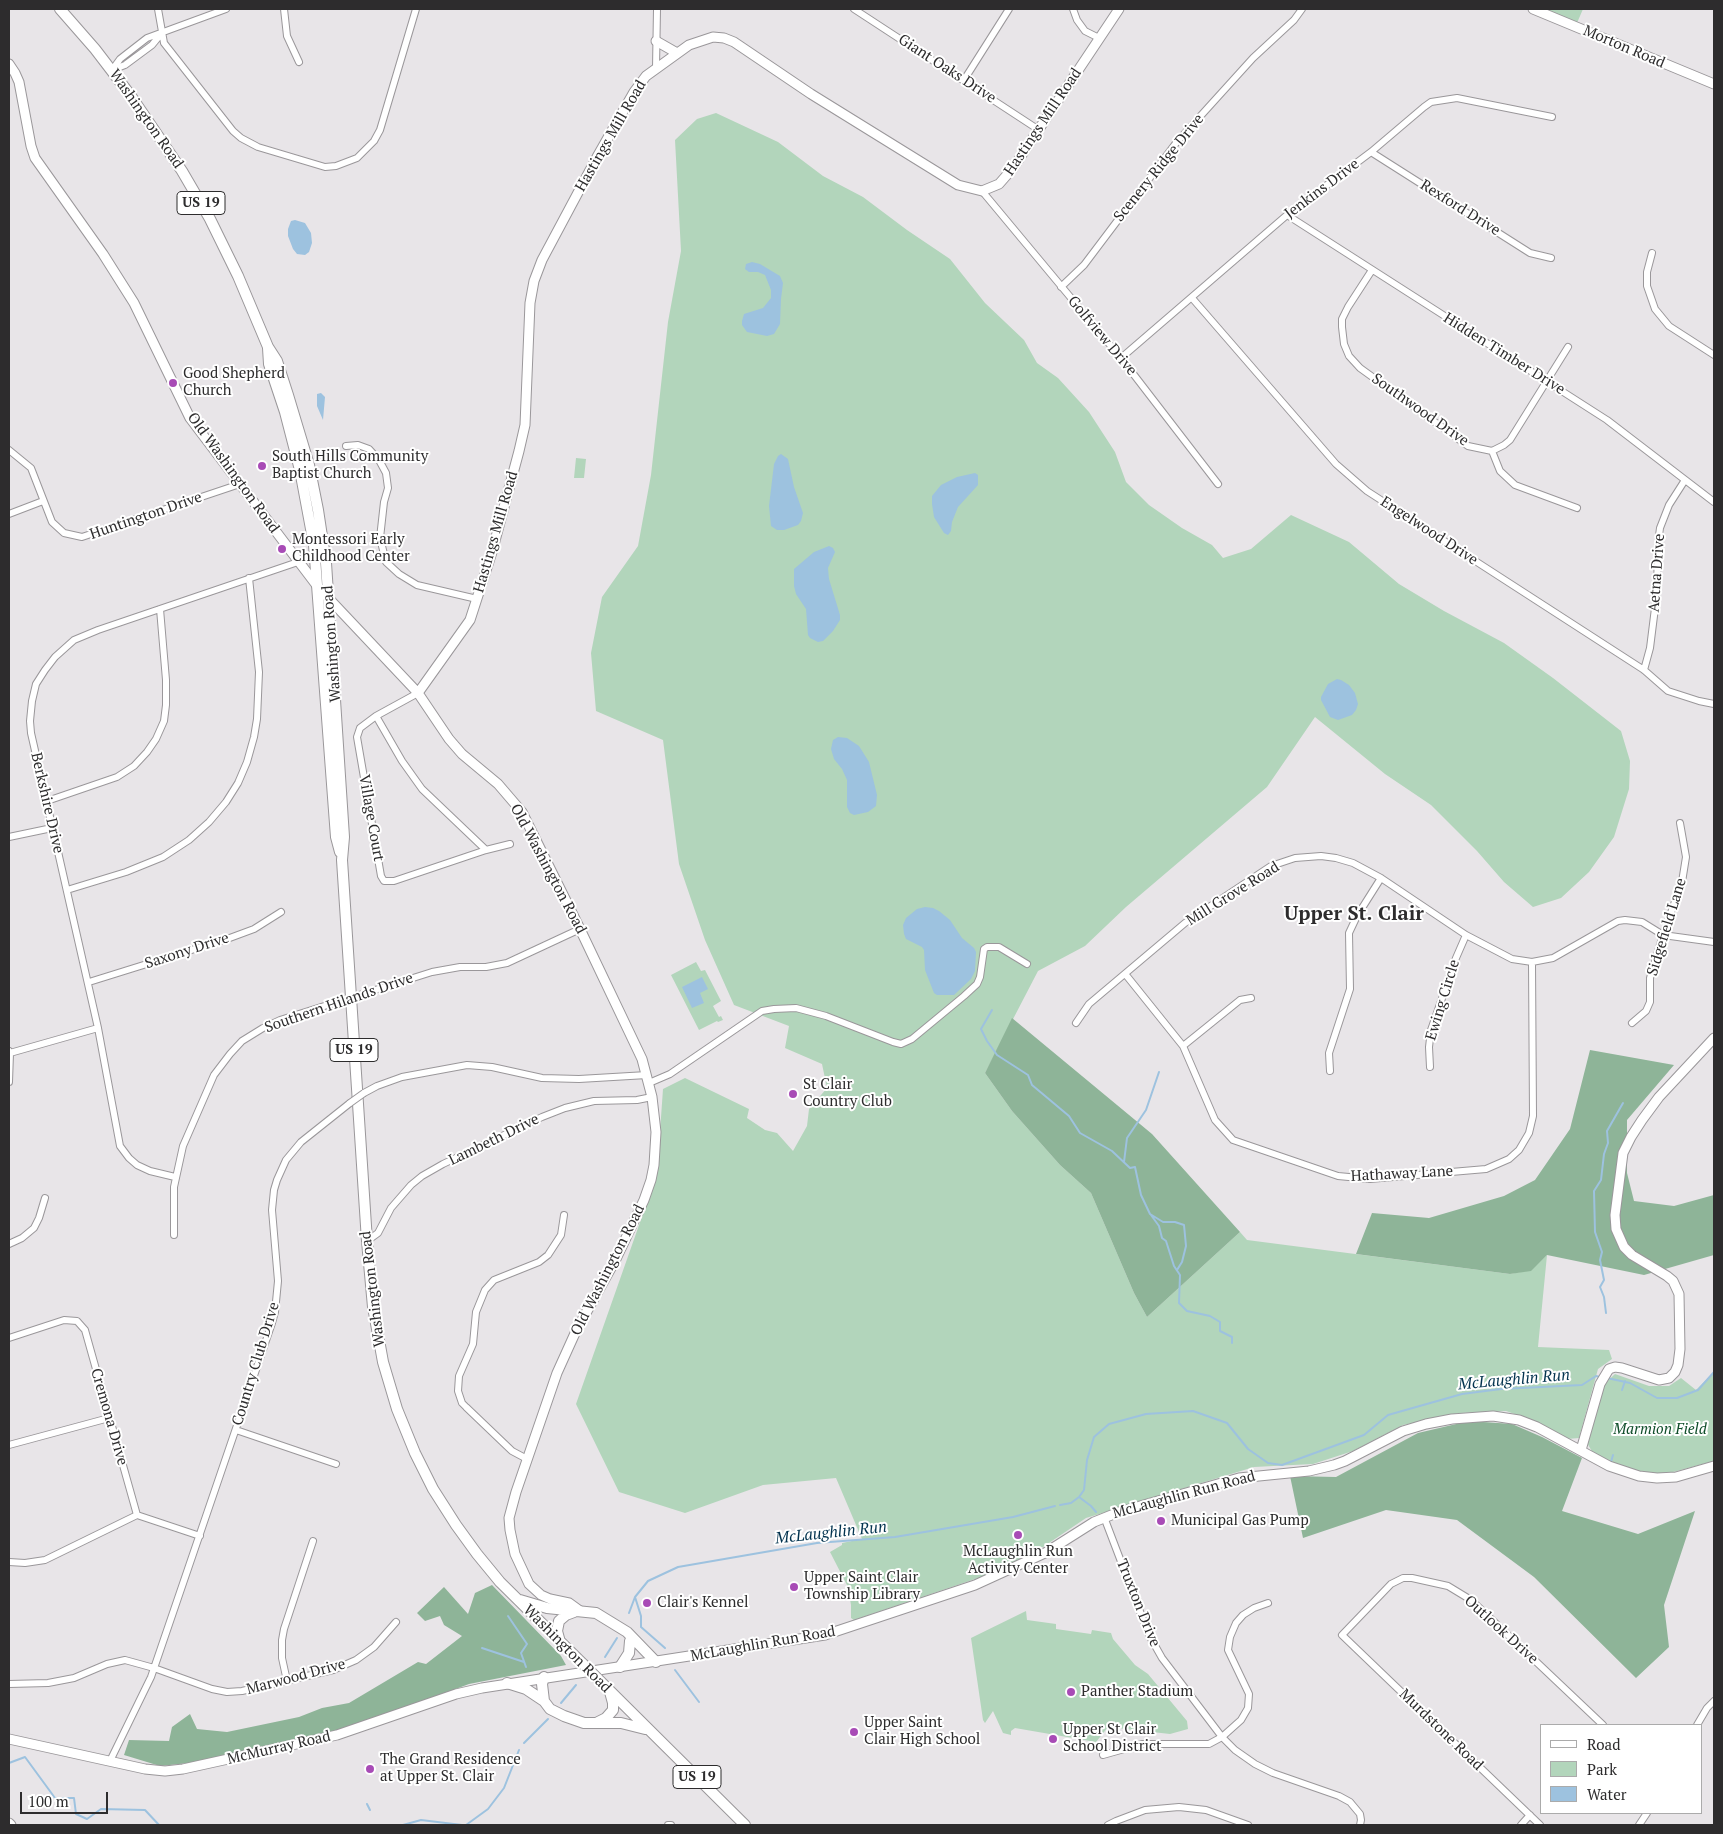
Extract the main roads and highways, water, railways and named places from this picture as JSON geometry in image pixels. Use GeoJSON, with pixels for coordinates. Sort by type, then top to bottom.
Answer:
{"type":"FeatureCollection","features":[{"type":"Feature","properties":{"kind":"main road","name":"Washington Road"},"geometry":{"type":"LineString","coordinates":[[60,9],[112,70],[150,121],[206,212],[238,276],[268,347],[277,361],[309,465],[323,538],[329,600],[344,837],[342,860],[372,1307],[389,1386],[406,1432],[423,1470],[452,1519],[477,1554],[516,1598],[745,1825]]}},
{"type":"Feature","properties":{"kind":"main road","name":"Washington Road"},"geometry":{"type":"LineString","coordinates":[[268,347],[269,364],[285,412],[300,470],[314,545],[336,837],[342,860]]}},
{"type":"Feature","properties":{"kind":"main road"},"geometry":{"type":"LineString","coordinates":[[516,1598],[546,1608],[596,1613],[627,1632],[656,1662],[630,1642],[621,1629]]}},
{"type":"Feature","properties":{"kind":"main road"},"geometry":{"type":"LineString","coordinates":[[560,1642],[558,1627],[561,1619],[570,1613],[580,1611]]}},
{"type":"Feature","properties":{"kind":"main road"},"geometry":{"type":"LineString","coordinates":[[620,1667],[629,1653],[630,1642]]}},
{"type":"Feature","properties":{"kind":"main road"},"geometry":{"type":"LineString","coordinates":[[544,1701],[542,1684],[544,1677],[548,1684],[550,1698],[557,1712]]}},
{"type":"Feature","properties":{"kind":"main road"},"geometry":{"type":"LineString","coordinates":[[507,1683],[526,1689],[544,1701],[550,1709],[577,1722],[627,1723],[649,1730]]}},
{"type":"Feature","properties":{"kind":"main road"},"geometry":{"type":"LineString","coordinates":[[596,1723],[606,1718],[612,1710],[614,1703],[610,1691]]}},
{"type":"Feature","properties":{"kind":"water"},"geometry":{"type":"Polygon","coordinates":[[[295,220],[305,223],[311,233],[312,243],[309,252],[305,255],[297,254],[288,236],[291,221],[295,220]]]}},
{"type":"Feature","properties":{"kind":"water"},"geometry":{"type":"Polygon","coordinates":[[[752,262],[760,264],[780,276],[783,283],[780,324],[774,334],[767,336],[747,332],[742,325],[744,314],[763,308],[771,298],[771,290],[765,275],[758,272],[749,272],[745,269],[746,264],[752,262]]]}},
{"type":"Feature","properties":{"kind":"water"},"geometry":{"type":"Polygon","coordinates":[[[321,393],[325,397],[323,420],[317,406],[317,394],[321,393]]]}},
{"type":"Feature","properties":{"kind":"water"},"geometry":{"type":"Polygon","coordinates":[[[781,454],[788,459],[794,487],[803,513],[798,525],[784,530],[777,530],[771,526],[769,506],[774,464],[781,454]]]}},
{"type":"Feature","properties":{"kind":"water"},"geometry":{"type":"Polygon","coordinates":[[[975,473],[978,475],[978,485],[958,507],[948,535],[944,533],[934,517],[932,496],[941,485],[957,477],[975,473]]]}},
{"type":"Feature","properties":{"kind":"water"},"geometry":{"type":"Polygon","coordinates":[[[829,546],[835,552],[828,568],[840,620],[823,641],[818,642],[808,635],[806,609],[796,594],[794,586],[794,569],[814,552],[829,546]]]}},
{"type":"Feature","properties":{"kind":"water"},"geometry":{"type":"Polygon","coordinates":[[[1337,679],[1349,685],[1355,693],[1358,704],[1352,715],[1338,720],[1330,717],[1321,700],[1328,684],[1337,679]]]}},
{"type":"Feature","properties":{"kind":"water"},"geometry":{"type":"Polygon","coordinates":[[[838,737],[847,738],[859,746],[869,762],[877,795],[876,806],[868,812],[854,815],[850,813],[847,807],[847,780],[842,769],[834,759],[831,749],[833,740],[838,737]]]}},
{"type":"Feature","properties":{"kind":"water"},"geometry":{"type":"Polygon","coordinates":[[[925,907],[939,911],[950,920],[962,938],[976,952],[975,971],[971,979],[954,995],[937,995],[934,993],[925,970],[924,950],[922,947],[906,939],[904,934],[903,925],[906,918],[917,909],[925,907]]]}},
{"type":"Feature","properties":{"kind":"water"},"geometry":{"type":"Polygon","coordinates":[[[702,977],[708,989],[700,993],[704,1003],[692,1008],[682,987],[702,977]]]}},
{"type":"Feature","properties":{"kind":"waterway"},"geometry":{"type":"LineString","coordinates":[[992,1010],[981,1029],[997,1055],[1028,1075],[1032,1085],[1069,1116],[1080,1133],[1112,1151],[1130,1168],[1135,1167],[1141,1195],[1150,1214],[1163,1222],[1175,1222],[1184,1225],[1186,1246],[1182,1262],[1177,1270]]}},
{"type":"Feature","properties":{"kind":"waterway"},"geometry":{"type":"LineString","coordinates":[[1124,1162],[1127,1138],[1146,1110],[1159,1072]]}},
{"type":"Feature","properties":{"kind":"waterway"},"geometry":{"type":"LineString","coordinates":[[1606,1313],[1604,1297],[1600,1287],[1604,1280],[1600,1260],[1602,1252],[1595,1232],[1594,1191],[1601,1180],[1604,1154],[1608,1143],[1607,1131],[1623,1103]]}},
{"type":"Feature","properties":{"kind":"waterway"},"geometry":{"type":"LineString","coordinates":[[1151,1215],[1159,1226],[1162,1238],[1166,1241],[1174,1266],[1180,1275],[1179,1303],[1187,1311],[1210,1316],[1220,1322],[1220,1331],[1232,1337],[1232,1343]]}},
{"type":"Feature","properties":{"kind":"waterway","name":"McLaughlin Run"},"geometry":{"type":"LineString","coordinates":[[1607,1378],[1630,1383],[1657,1398],[1677,1398],[1698,1390],[1714,1372]]}},
{"type":"Feature","properties":{"kind":"waterway","name":"McLaughlin Run"},"geometry":{"type":"LineString","coordinates":[[1060,1505],[1071,1503],[1084,1490],[1087,1460],[1094,1437],[1109,1424],[1146,1414],[1193,1411],[1227,1423],[1248,1449],[1268,1463],[1282,1465],[1364,1435],[1388,1415],[1462,1394],[1501,1389],[1582,1385],[1596,1376],[1600,1377]]}},
{"type":"Feature","properties":{"kind":"waterway","name":"McLaughlin Run"},"geometry":{"type":"LineString","coordinates":[[1622,1390],[1625,1381]]}},
{"type":"Feature","properties":{"kind":"waterway"},"geometry":{"type":"LineString","coordinates":[[1611,1462],[1613,1455]]}},
{"type":"Feature","properties":{"kind":"waterway"},"geometry":{"type":"LineString","coordinates":[[1079,1497],[1096,1512]]}},
{"type":"Feature","properties":{"kind":"waterway","name":"McLaughlin Run"},"geometry":{"type":"LineString","coordinates":[[629,1613],[635,1597],[648,1581],[678,1567],[817,1543],[895,1537],[1013,1517],[1055,1506]]}},
{"type":"Feature","properties":{"kind":"waterway"},"geometry":{"type":"LineString","coordinates":[[635,1597],[641,1616],[641,1627],[665,1648]]}},
{"type":"Feature","properties":{"kind":"waterway"},"geometry":{"type":"LineString","coordinates":[[508,1616],[527,1644],[521,1653],[526,1667]]}},
{"type":"Feature","properties":{"kind":"waterway","name":"McLaughlin Run"},"geometry":{"type":"LineString","coordinates":[[605,1657],[617,1638]]}},
{"type":"Feature","properties":{"kind":"waterway"},"geometry":{"type":"LineString","coordinates":[[482,1648],[524,1662]]}},
{"type":"Feature","properties":{"kind":"waterway"},"geometry":{"type":"LineString","coordinates":[[675,1670],[699,1702]]}},
{"type":"Feature","properties":{"kind":"waterway","name":"McLaughlin Run"},"geometry":{"type":"LineString","coordinates":[[561,1703],[576,1685]]}},
{"type":"Feature","properties":{"kind":"waterway","name":"McLaughlin Run"},"geometry":{"type":"LineString","coordinates":[[524,1743],[548,1719]]}},
{"type":"Feature","properties":{"kind":"waterway","name":"McLaughlin Run"},"geometry":{"type":"LineString","coordinates":[[466,1825],[488,1809],[504,1788],[519,1750]]}},
{"type":"Feature","properties":{"kind":"waterway","name":"McLaughlin Run"},"geometry":{"type":"LineString","coordinates":[[9,1763],[25,1757],[55,1798],[74,1798],[76,1814],[87,1819],[101,1809],[145,1810],[159,1825]]}},
{"type":"Feature","properties":{"kind":"waterway"},"geometry":{"type":"LineString","coordinates":[[367,1804],[370,1810]]}},
{"type":"Feature","properties":{"kind":"waterway","name":"McLaughlin Run"},"geometry":{"type":"LineString","coordinates":[[403,1825],[421,1820],[462,1825]]}},
{"type":"Feature","properties":{"kind":"place","name":"Good Shepherd Church"},"geometry":{"type":"Point","coordinates":[173,383]}},
{"type":"Feature","properties":{"kind":"place","name":"South Hills Community Baptist Church"},"geometry":{"type":"Point","coordinates":[262,466]}},
{"type":"Feature","properties":{"kind":"place","name":"Montessori Early Childhood Center"},"geometry":{"type":"Point","coordinates":[282,549]}},
{"type":"Feature","properties":{"kind":"place","name":"St Clair Country Club"},"geometry":{"type":"Point","coordinates":[793,1094]}},
{"type":"Feature","properties":{"kind":"place","name":"Municipal Gas Pump"},"geometry":{"type":"Point","coordinates":[1161,1521]}},
{"type":"Feature","properties":{"kind":"place","name":"McLaughlin Run Activity Center"},"geometry":{"type":"Point","coordinates":[1018,1535]}},
{"type":"Feature","properties":{"kind":"place","name":"Upper Saint Clair Township Library"},"geometry":{"type":"Point","coordinates":[794,1587]}},
{"type":"Feature","properties":{"kind":"place","name":"Clair's Kennel"},"geometry":{"type":"Point","coordinates":[647,1603]}},
{"type":"Feature","properties":{"kind":"place","name":"Panther Stadium"},"geometry":{"type":"Point","coordinates":[1071,1692]}},
{"type":"Feature","properties":{"kind":"place","name":"Upper Saint Clair High School"},"geometry":{"type":"Point","coordinates":[854,1732]}},
{"type":"Feature","properties":{"kind":"place","name":"Upper St Clair School District"},"geometry":{"type":"Point","coordinates":[1053,1739]}},
{"type":"Feature","properties":{"kind":"place","name":"The Grand Residence at Upper St. Clair"},"geometry":{"type":"Point","coordinates":[370,1769]}},
{"type":"Feature","properties":{"kind":"district","name":"Upper St. Clair"},"geometry":{"type":"Point","coordinates":[1354,914]}},
{"type":"Feature","properties":{"kind":"park label","name":"Marmion Field"},"geometry":{"type":"Point","coordinates":[1660,1430]}}]}
